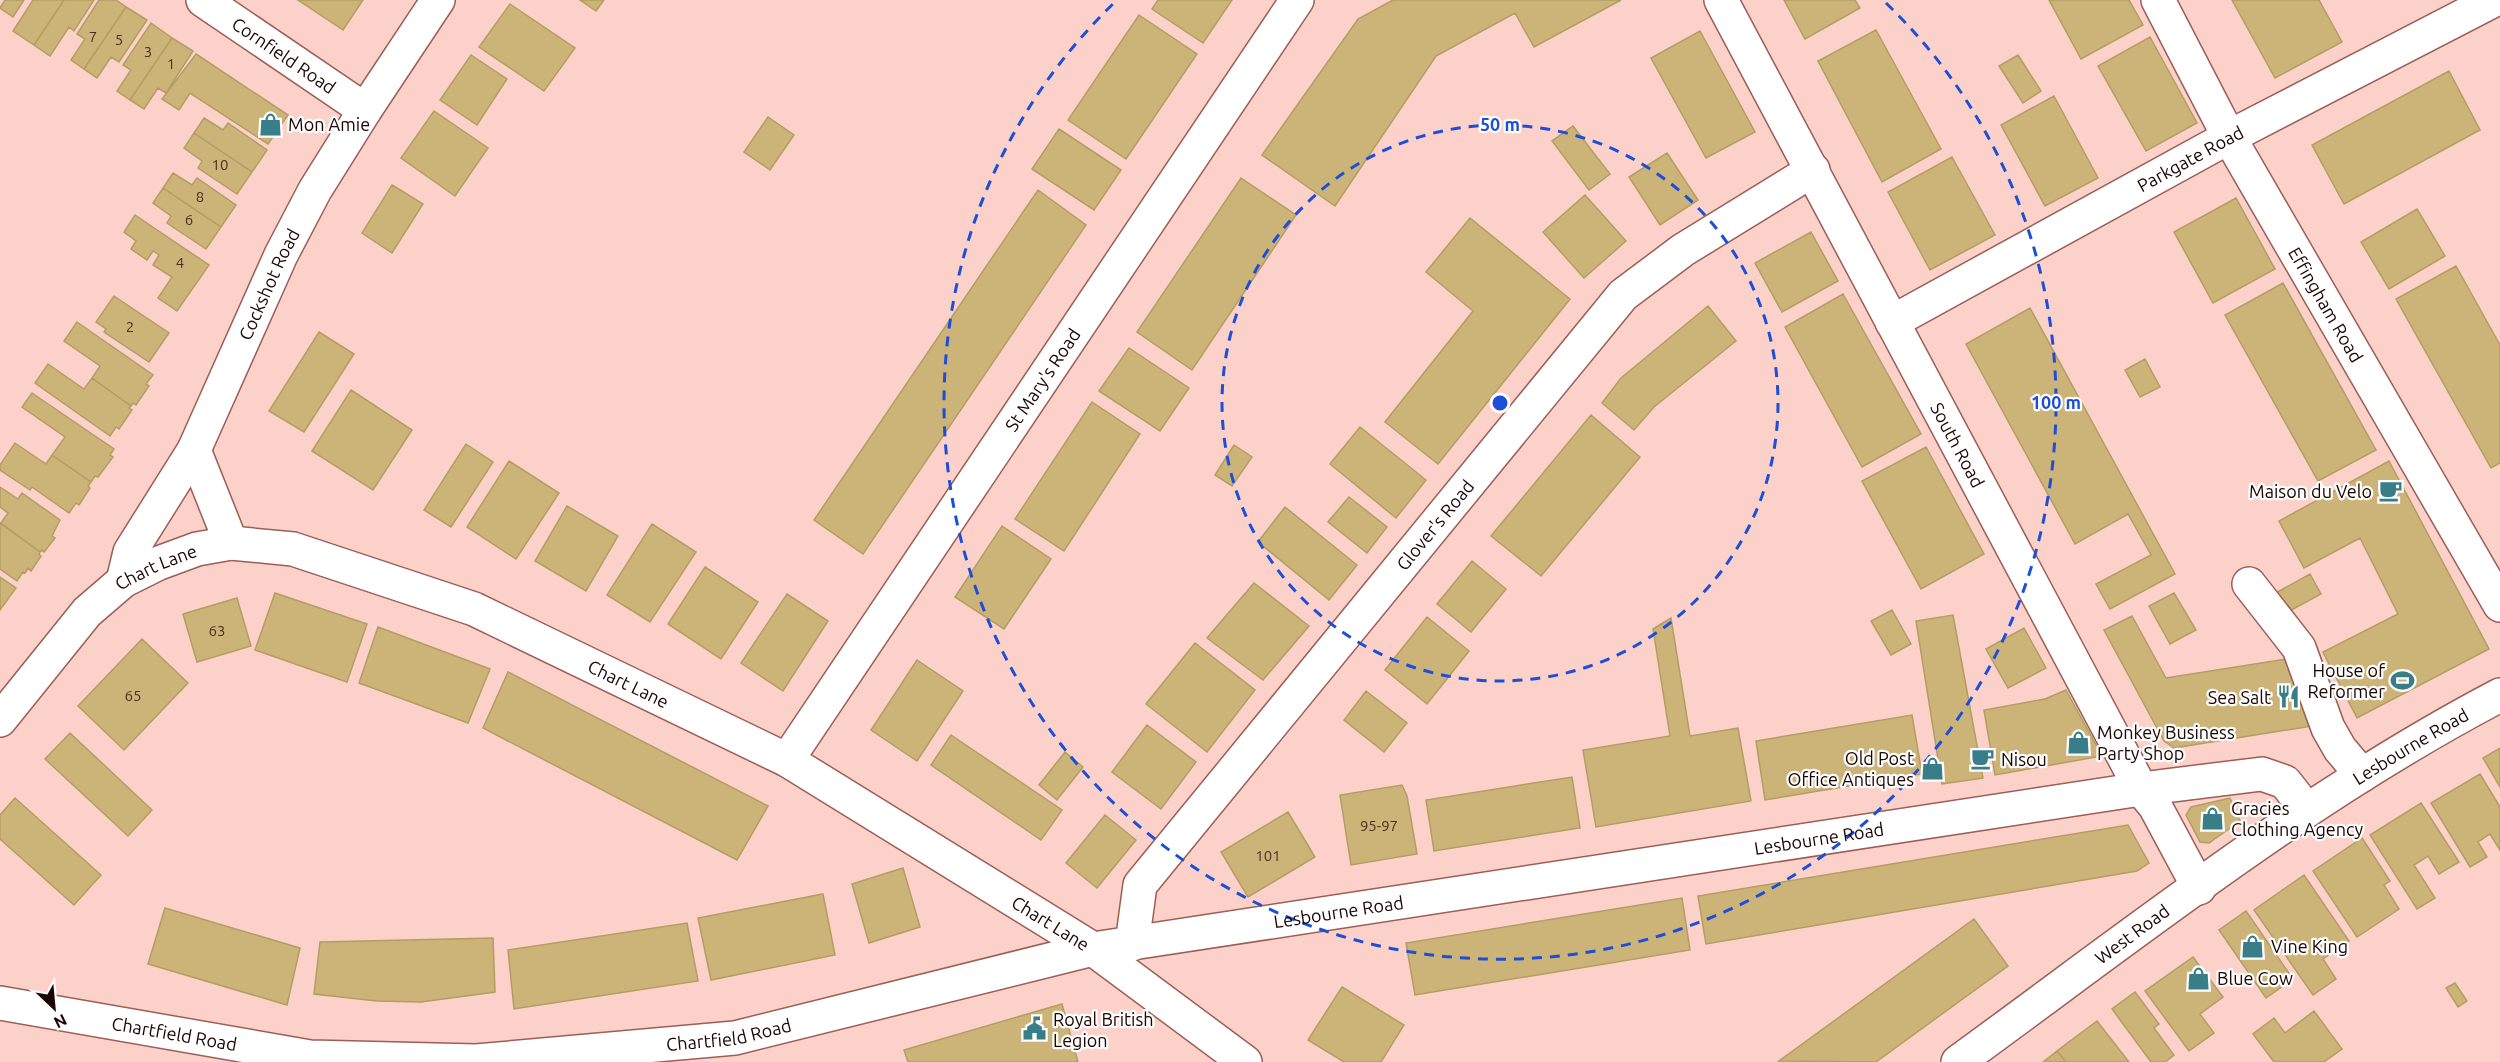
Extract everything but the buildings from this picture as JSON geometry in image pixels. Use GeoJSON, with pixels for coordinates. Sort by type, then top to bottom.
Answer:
{"type":"FeatureCollection","features":[{"type":"Feature","properties":{"kind":"street","name":"Cornfield Road"},"geometry":{"type":"LineString","coordinates":[[202,0],[365,110]]}},
{"type":"Feature","properties":{"kind":"street","name":"Cockshot Road"},"geometry":{"type":"LineString","coordinates":[[123,581],[130,552],[194,450],[280,255],[315,190],[438,0]]}},
{"type":"Feature","properties":{"kind":"street","name":"St Mary's Road"},"geometry":{"type":"LineString","coordinates":[[787,760],[1297,0]]}},
{"type":"Feature","properties":{"kind":"street","name":"South Road"},"geometry":{"type":"LineString","coordinates":[[1721,0],[2141,789],[2156,806],[2199,888]]}},
{"type":"Feature","properties":{"kind":"street","name":"Effingham Road"},"geometry":{"type":"LineString","coordinates":[[2158,0],[2229,137],[2500,605]]}},
{"type":"Feature","properties":{"kind":"street","name":"Parkgate Road"},"geometry":{"type":"LineString","coordinates":[[1892,322],[2229,137],[2494,0]]}},
{"type":"Feature","properties":{"kind":"street","name":"Glover's Road"},"geometry":{"type":"LineString","coordinates":[[1132,944],[1140,885],[1623,295],[1683,250],[1813,170]]}},
{"type":"Feature","properties":{"kind":"street"},"geometry":{"type":"LineString","coordinates":[[194,450],[231,543]]}},
{"type":"Feature","properties":{"kind":"street","name":"Chart Lane"},"geometry":{"type":"LineString","coordinates":[[0,720],[87,612],[123,581],[159,562],[197,549],[231,543],[293,549],[474,609],[787,760],[1093,949],[1245,1062]]}},
{"type":"Feature","properties":{"kind":"street"},"geometry":{"type":"LineString","coordinates":[[2249,584],[2299,648],[2328,728],[2340,749],[2362,774]]}},
{"type":"Feature","properties":{"kind":"street","name":"Lesbourne Road"},"geometry":{"type":"LineString","coordinates":[[1093,949],[2141,789],[2262,774],[2285,782],[2307,810],[2449,722],[2500,695]]}},
{"type":"Feature","properties":{"kind":"street","name":"West Road"},"geometry":{"type":"LineString","coordinates":[[1958,1062],[2307,810]]}},
{"type":"Feature","properties":{"kind":"street","name":"Chartfield Road"},"geometry":{"type":"LineString","coordinates":[[0,1003],[310,1057],[476,1061],[735,1038],[1093,949]]}},
{"type":"Feature","properties":{"kind":"place","name":"Mon Amie"},"geometry":{"type":"Point","coordinates":[270,124]}},
{"type":"Feature","properties":{"kind":"place","name":"Maison du Velo"},"geometry":{"type":"Point","coordinates":[2390,491]}},
{"type":"Feature","properties":{"kind":"place","name":"House of Reformer"},"geometry":{"type":"Point","coordinates":[2403,680]}},
{"type":"Feature","properties":{"kind":"place","name":"Sea Salt"},"geometry":{"type":"Point","coordinates":[2289,697]}},
{"type":"Feature","properties":{"kind":"place","name":"Monkey Business Party Shop"},"geometry":{"type":"Point","coordinates":[2079,742]}},
{"type":"Feature","properties":{"kind":"place","name":"Nisou"},"geometry":{"type":"Point","coordinates":[1983,759]}},
{"type":"Feature","properties":{"kind":"place","name":"Old Post Office Antiques"},"geometry":{"type":"Point","coordinates":[1932,768]}},
{"type":"Feature","properties":{"kind":"place","name":"Gracies Clothing Agency"},"geometry":{"type":"Point","coordinates":[2213,818]}},
{"type":"Feature","properties":{"kind":"place","name":"Vine King"},"geometry":{"type":"Point","coordinates":[2253,946]}},
{"type":"Feature","properties":{"kind":"place","name":"Blue Cow"},"geometry":{"type":"Point","coordinates":[2199,978]}},
{"type":"Feature","properties":{"kind":"place","name":"Royal British Legion"},"geometry":{"type":"Point","coordinates":[1035,1029]}}]}
